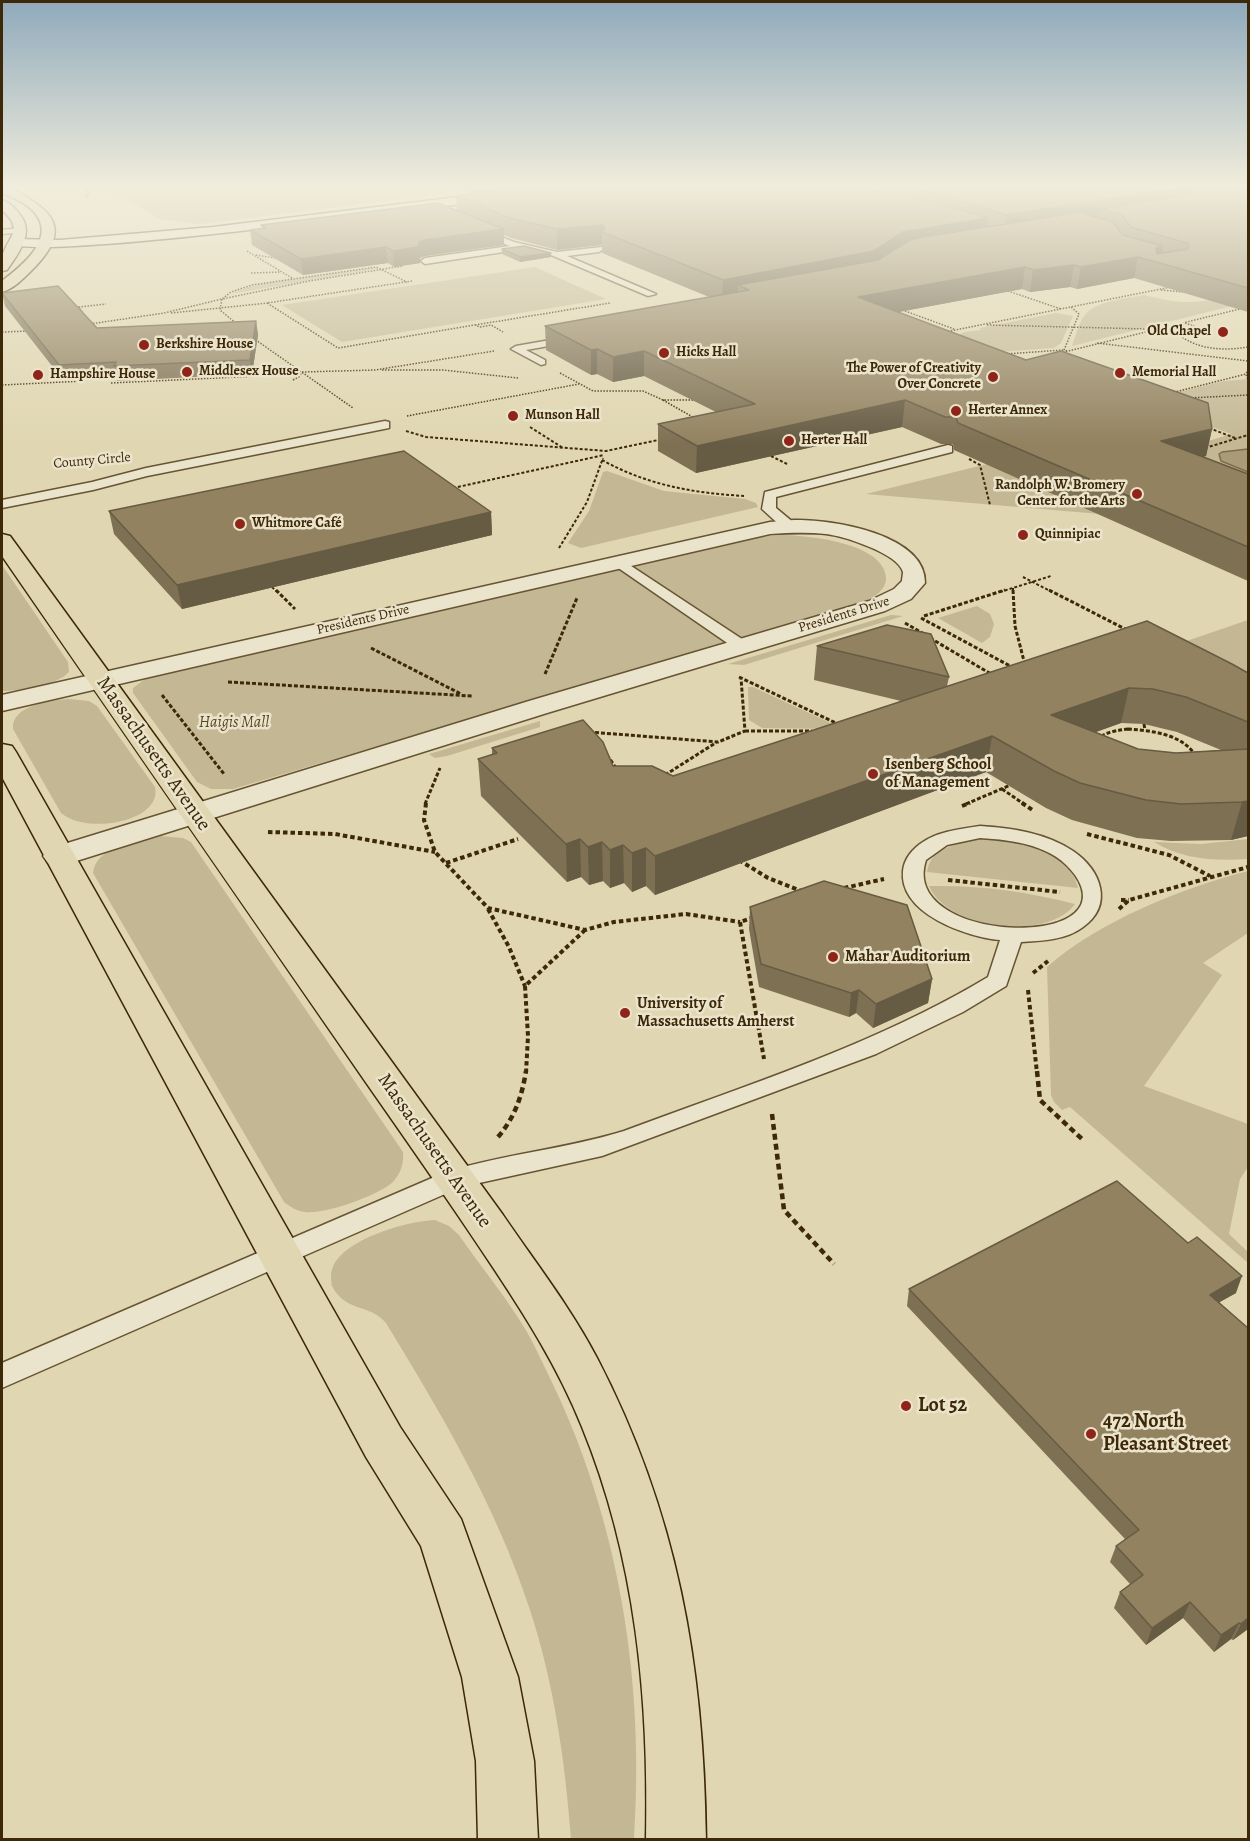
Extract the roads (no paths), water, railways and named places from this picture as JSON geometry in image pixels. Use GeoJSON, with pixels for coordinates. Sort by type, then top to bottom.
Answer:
{"type":"FeatureCollection","features":[{"type":"Feature","properties":{"kind":"main road"},"geometry":{"type":"LineString","coordinates":[[2,288],[22,272]]}},
{"type":"Feature","properties":{"kind":"main road","name":"Massachusetts Avenue"},"geometry":{"type":"LineString","coordinates":[[2,541],[455,1179],[552,1321],[580,1370],[609,1430],[632,1492],[652,1563],[668,1647],[675,1725],[676,1839]]}},
{"type":"Feature","properties":{"kind":"main road"},"geometry":{"type":"LineString","coordinates":[[2,752],[383,1442],[443,1536],[490,1677],[505,1761],[508,1839]]}},
{"type":"Feature","properties":{"kind":"street","name":"Presidents Drive"},"geometry":{"type":"LineString","coordinates":[[2,703],[750,532],[789,526],[834,529],[882,544],[912,565],[915,580],[912,587],[905,595],[892,601],[242,797],[195,814],[58,856]]}},
{"type":"Feature","properties":{"kind":"lane"},"geometry":{"type":"LineString","coordinates":[[597,272],[651,294]]}},
{"type":"Feature","properties":{"kind":"lane"},"geometry":{"type":"LineString","coordinates":[[605,293],[638,289]]}},
{"type":"Feature","properties":{"kind":"lane"},"geometry":{"type":"LineString","coordinates":[[541,362],[516,349],[587,336]]}},
{"type":"Feature","properties":{"kind":"lane"},"geometry":{"type":"LineString","coordinates":[[146,472],[385,425]]}},
{"type":"Feature","properties":{"kind":"lane"},"geometry":{"type":"LineString","coordinates":[[789,526],[770,509],[770,497],[948,449]]}},
{"type":"Feature","properties":{"kind":"lane","name":"County Circle"},"geometry":{"type":"LineString","coordinates":[[81,475],[146,472]]}},
{"type":"Feature","properties":{"kind":"lane","name":"County Circle"},"geometry":{"type":"LineString","coordinates":[[2,504],[93,486],[146,472]]}},
{"type":"Feature","properties":{"kind":"lane"},"geometry":{"type":"LineString","coordinates":[[619,562],[742,646]]}},
{"type":"Feature","properties":{"kind":"lane"},"geometry":{"type":"LineString","coordinates":[[969,833],[1003,833],[1037,841],[1066,856],[1082,868],[1090,882],[1093,897],[1088,910],[1076,921],[1059,930],[1037,935],[1012,935],[979,930],[943,915],[927,904],[917,891],[912,878],[914,862],[925,849],[940,840],[969,833]]}},
{"type":"Feature","properties":{"kind":"lane"},"geometry":{"type":"LineString","coordinates":[[2,1376],[455,1179],[516,1164],[593,1150],[868,1048],[955,1007],[998,981],[1012,935]]}},
{"type":"Feature","properties":{"kind":"place","name":"Old Chapel"},"geometry":{"type":"Point","coordinates":[1223,332]}},
{"type":"Feature","properties":{"kind":"place","name":"Berkshire House"},"geometry":{"type":"Point","coordinates":[144,345]}},
{"type":"Feature","properties":{"kind":"place","name":"Hicks Hall"},"geometry":{"type":"Point","coordinates":[664,353]}},
{"type":"Feature","properties":{"kind":"place","name":"Middlesex House"},"geometry":{"type":"Point","coordinates":[187,372]}},
{"type":"Feature","properties":{"kind":"place","name":"Memorial Hall"},"geometry":{"type":"Point","coordinates":[1120,373]}},
{"type":"Feature","properties":{"kind":"place","name":"Hampshire House"},"geometry":{"type":"Point","coordinates":[38,375]}},
{"type":"Feature","properties":{"kind":"place","name":"The Power of Creativity Over Concrete"},"geometry":{"type":"Point","coordinates":[993,377]}},
{"type":"Feature","properties":{"kind":"place","name":"Herter Annex"},"geometry":{"type":"Point","coordinates":[956,411]}},
{"type":"Feature","properties":{"kind":"place","name":"Munson Hall"},"geometry":{"type":"Point","coordinates":[513,416]}},
{"type":"Feature","properties":{"kind":"place","name":"Herter Hall"},"geometry":{"type":"Point","coordinates":[789,441]}},
{"type":"Feature","properties":{"kind":"place","name":"Randolph W. Bromery Center for the Arts"},"geometry":{"type":"Point","coordinates":[1137,494]}},
{"type":"Feature","properties":{"kind":"place","name":"Whitmore Café"},"geometry":{"type":"Point","coordinates":[240,524]}},
{"type":"Feature","properties":{"kind":"place","name":"Quinnipiac"},"geometry":{"type":"Point","coordinates":[1023,535]}},
{"type":"Feature","properties":{"kind":"place","name":"Isenberg School of Management"},"geometry":{"type":"Point","coordinates":[873,774]}},
{"type":"Feature","properties":{"kind":"place","name":"Mahar Auditorium"},"geometry":{"type":"Point","coordinates":[833,957]}},
{"type":"Feature","properties":{"kind":"place","name":"University of Massachusetts Amherst"},"geometry":{"type":"Point","coordinates":[625,1013]}},
{"type":"Feature","properties":{"kind":"place","name":"Lot 52"},"geometry":{"type":"Point","coordinates":[906,1406]}},
{"type":"Feature","properties":{"kind":"place","name":"472 North Pleasant Street"},"geometry":{"type":"Point","coordinates":[1091,1434]}},
{"type":"Feature","properties":{"kind":"park label","name":"Haigis Mall"},"geometry":{"type":"Point","coordinates":[234,723]}}]}
